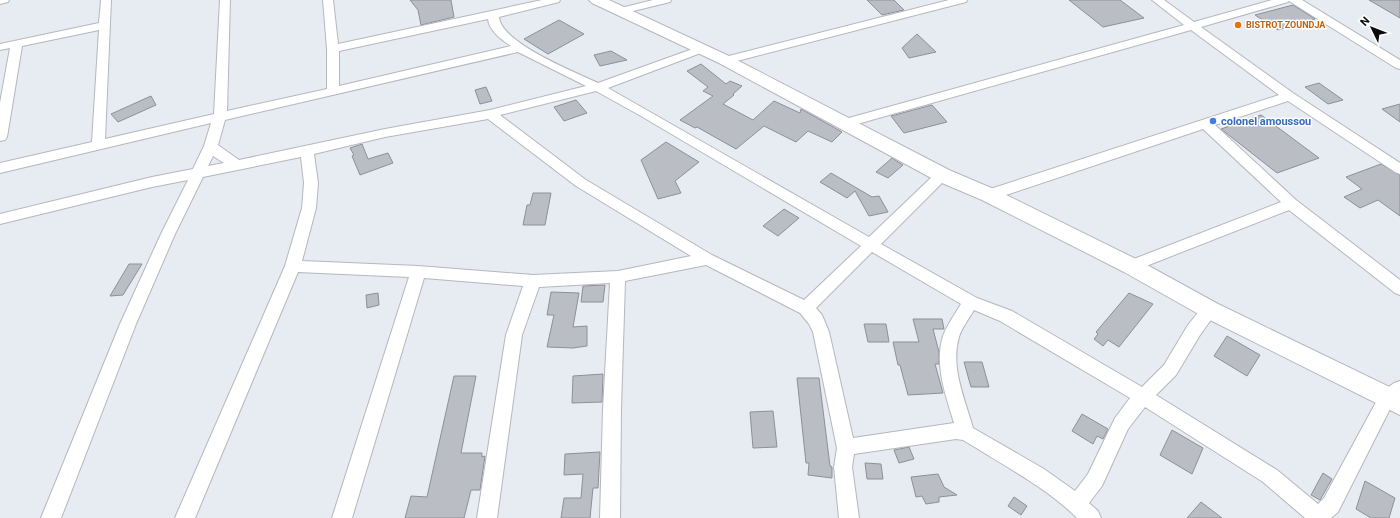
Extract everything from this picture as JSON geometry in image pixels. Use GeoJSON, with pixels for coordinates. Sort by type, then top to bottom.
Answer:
{"type":"FeatureCollection","features":[{"type":"Feature","properties":{"kind":"street"},"geometry":{"type":"LineString","coordinates":[[0,1],[4,0]]}},
{"type":"Feature","properties":{"kind":"street"},"geometry":{"type":"LineString","coordinates":[[98,145],[106,0]]}},
{"type":"Feature","properties":{"kind":"street"},"geometry":{"type":"LineString","coordinates":[[51,518],[128,324],[197,173],[211,146],[220,116],[225,0]]}},
{"type":"Feature","properties":{"kind":"street"},"geometry":{"type":"LineString","coordinates":[[328,0],[333,49],[333,90]]}},
{"type":"Feature","properties":{"kind":"street"},"geometry":{"type":"LineString","coordinates":[[333,49],[493,15],[555,0]]}},
{"type":"Feature","properties":{"kind":"street"},"geometry":{"type":"LineString","coordinates":[[493,15],[493,25],[519,48],[598,87],[971,302],[1006,316],[1142,396],[1270,476],[1318,518],[1331,505],[1396,397],[1210,310],[1131,266],[989,195],[942,175],[843,124],[725,60],[597,0]]}},
{"type":"Feature","properties":{"kind":"street"},"geometry":{"type":"LineString","coordinates":[[621,11],[666,0]]}},
{"type":"Feature","properties":{"kind":"street"},"geometry":{"type":"LineString","coordinates":[[725,60],[962,0]]}},
{"type":"Feature","properties":{"kind":"street"},"geometry":{"type":"LineString","coordinates":[[1157,0],[1289,96],[1400,169]]}},
{"type":"Feature","properties":{"kind":"street"},"geometry":{"type":"LineString","coordinates":[[843,124],[1284,0]]}},
{"type":"Feature","properties":{"kind":"street"},"geometry":{"type":"LineString","coordinates":[[1294,0],[1400,65]]}},
{"type":"Feature","properties":{"kind":"street"},"geometry":{"type":"LineString","coordinates":[[0,47],[105,25]]}},
{"type":"Feature","properties":{"kind":"street"},"geometry":{"type":"LineString","coordinates":[[0,137],[17,43]]}},
{"type":"Feature","properties":{"kind":"street"},"geometry":{"type":"LineString","coordinates":[[0,168],[519,48]]}},
{"type":"Feature","properties":{"kind":"street"},"geometry":{"type":"LineString","coordinates":[[0,219],[152,182],[237,166],[385,133],[490,114],[598,87],[702,49]]}},
{"type":"Feature","properties":{"kind":"street"},"geometry":{"type":"LineString","coordinates":[[989,195],[1289,96]]}},
{"type":"Feature","properties":{"kind":"street"},"geometry":{"type":"LineString","coordinates":[[490,114],[581,183],[707,259],[806,308],[816,320],[821,332],[846,448],[843,467],[849,518]]}},
{"type":"Feature","properties":{"kind":"street"},"geometry":{"type":"LineString","coordinates":[[1206,124],[1291,204],[1400,289]]}},
{"type":"Feature","properties":{"kind":"street"},"geometry":{"type":"LineString","coordinates":[[211,146],[218,153],[237,166]]}},
{"type":"Feature","properties":{"kind":"street"},"geometry":{"type":"LineString","coordinates":[[185,518],[293,266],[309,208],[311,183],[307,151]]}},
{"type":"Feature","properties":{"kind":"street"},"geometry":{"type":"LineString","coordinates":[[0,161],[15,164]]}},
{"type":"Feature","properties":{"kind":"street"},"geometry":{"type":"LineString","coordinates":[[806,308],[942,175]]}},
{"type":"Feature","properties":{"kind":"street"},"geometry":{"type":"LineString","coordinates":[[1131,266],[1291,204]]}},
{"type":"Feature","properties":{"kind":"street"},"geometry":{"type":"LineString","coordinates":[[293,266],[418,272],[533,280],[618,276],[707,259]]}},
{"type":"Feature","properties":{"kind":"street"},"geometry":{"type":"LineString","coordinates":[[342,518],[418,272]]}},
{"type":"Feature","properties":{"kind":"street"},"geometry":{"type":"LineString","coordinates":[[610,518],[612,409],[618,276]]}},
{"type":"Feature","properties":{"kind":"street"},"geometry":{"type":"LineString","coordinates":[[487,518],[514,335],[533,280]]}},
{"type":"Feature","properties":{"kind":"street"},"geometry":{"type":"LineString","coordinates":[[966,433],[950,376],[948,354],[951,336],[971,302]]}},
{"type":"Feature","properties":{"kind":"street"},"geometry":{"type":"LineString","coordinates":[[1077,503],[1095,480],[1121,424],[1132,408],[1142,396],[1170,370],[1194,330],[1210,310]]}},
{"type":"Feature","properties":{"kind":"street"},"geometry":{"type":"LineString","coordinates":[[846,448],[956,431],[966,433],[1061,491],[1077,503],[1091,518]]}},
{"type":"Feature","properties":{"kind":"building"},"geometry":{"type":"Polygon","coordinates":[[[410,0],[451,0],[454,17],[421,25],[418,10],[410,0]]]}},
{"type":"Feature","properties":{"kind":"building"},"geometry":{"type":"Polygon","coordinates":[[[867,0],[894,0],[904,10],[882,15],[867,0]]]}},
{"type":"Feature","properties":{"kind":"building"},"geometry":{"type":"Polygon","coordinates":[[[1069,0],[1120,0],[1144,18],[1103,27],[1069,0]]]}},
{"type":"Feature","properties":{"kind":"building"},"geometry":{"type":"Polygon","coordinates":[[[1369,0],[1400,0],[1400,18],[1369,0]]]}},
{"type":"Feature","properties":{"kind":"building"},"geometry":{"type":"Polygon","coordinates":[[[1293,5],[1315,19],[1278,30],[1255,15],[1293,5]]]}},
{"type":"Feature","properties":{"kind":"building"},"geometry":{"type":"Polygon","coordinates":[[[559,20],[584,34],[548,54],[524,39],[559,20]]]}},
{"type":"Feature","properties":{"kind":"building"},"geometry":{"type":"Polygon","coordinates":[[[917,34],[936,52],[909,58],[902,48],[917,34]]]}},
{"type":"Feature","properties":{"kind":"building"},"geometry":{"type":"Polygon","coordinates":[[[611,51],[627,60],[600,66],[594,55],[611,51]]]}},
{"type":"Feature","properties":{"kind":"building"},"geometry":{"type":"Polygon","coordinates":[[[701,64],[726,84],[730,81],[742,86],[723,104],[753,120],[774,101],[800,113],[801,109],[842,132],[832,142],[808,131],[796,142],[764,126],[736,149],[697,127],[695,128],[680,120],[713,96],[703,91],[708,87],[687,71],[701,64]]]}},
{"type":"Feature","properties":{"kind":"building"},"geometry":{"type":"Polygon","coordinates":[[[1319,83],[1343,100],[1328,104],[1305,87],[1319,83]]]}},
{"type":"Feature","properties":{"kind":"building"},"geometry":{"type":"Polygon","coordinates":[[[486,87],[492,101],[480,104],[475,90],[486,87]]]}},
{"type":"Feature","properties":{"kind":"building"},"geometry":{"type":"Polygon","coordinates":[[[151,96],[156,105],[118,122],[111,114],[151,96]]]}},
{"type":"Feature","properties":{"kind":"building"},"geometry":{"type":"Polygon","coordinates":[[[576,100],[587,113],[564,121],[554,107],[576,100]]]}},
{"type":"Feature","properties":{"kind":"building"},"geometry":{"type":"Polygon","coordinates":[[[1400,104],[1400,122],[1382,109],[1400,104]]]}},
{"type":"Feature","properties":{"kind":"building"},"geometry":{"type":"Polygon","coordinates":[[[932,105],[947,122],[904,133],[891,116],[932,105]]]}},
{"type":"Feature","properties":{"kind":"building"},"geometry":{"type":"Polygon","coordinates":[[[1261,115],[1319,158],[1277,173],[1221,129],[1261,115]]]}},
{"type":"Feature","properties":{"kind":"building"},"geometry":{"type":"Polygon","coordinates":[[[666,142],[699,162],[675,181],[681,193],[658,199],[641,160],[666,142]]]}},
{"type":"Feature","properties":{"kind":"building"},"geometry":{"type":"Polygon","coordinates":[[[362,144],[368,159],[388,153],[393,163],[360,175],[352,156],[354,155],[350,148],[362,144]]]}},
{"type":"Feature","properties":{"kind":"building"},"geometry":{"type":"Polygon","coordinates":[[[892,158],[903,165],[888,178],[876,172],[892,158]]]}},
{"type":"Feature","properties":{"kind":"building"},"geometry":{"type":"Polygon","coordinates":[[[1381,164],[1400,175],[1400,216],[1378,200],[1360,208],[1344,197],[1362,189],[1346,177],[1381,164]]]}},
{"type":"Feature","properties":{"kind":"building"},"geometry":{"type":"Polygon","coordinates":[[[831,173],[872,197],[879,196],[888,212],[869,216],[855,191],[847,198],[820,182],[831,173]]]}},
{"type":"Feature","properties":{"kind":"building"},"geometry":{"type":"Polygon","coordinates":[[[533,193],[551,193],[545,225],[523,225],[527,205],[530,205],[533,193]]]}},
{"type":"Feature","properties":{"kind":"building"},"geometry":{"type":"Polygon","coordinates":[[[784,209],[799,218],[778,236],[763,226],[784,209]]]}},
{"type":"Feature","properties":{"kind":"building"},"geometry":{"type":"Polygon","coordinates":[[[129,264],[142,264],[123,295],[110,296],[129,264]]]}},
{"type":"Feature","properties":{"kind":"building"},"geometry":{"type":"Polygon","coordinates":[[[605,285],[603,302],[581,302],[583,286],[605,285]]]}},
{"type":"Feature","properties":{"kind":"building"},"geometry":{"type":"Polygon","coordinates":[[[551,292],[579,293],[573,327],[587,326],[587,346],[573,348],[547,347],[554,315],[547,315],[551,292]]]}},
{"type":"Feature","properties":{"kind":"building"},"geometry":{"type":"Polygon","coordinates":[[[378,293],[379,305],[367,308],[366,295],[378,293]]]}},
{"type":"Feature","properties":{"kind":"building"},"geometry":{"type":"Polygon","coordinates":[[[1129,293],[1153,304],[1119,347],[1108,340],[1103,346],[1094,339],[1098,334],[1096,332],[1129,293]]]}},
{"type":"Feature","properties":{"kind":"building"},"geometry":{"type":"Polygon","coordinates":[[[913,319],[942,319],[944,329],[933,329],[939,352],[939,364],[935,364],[943,393],[908,395],[900,365],[898,365],[893,342],[919,342],[913,319]]]}},
{"type":"Feature","properties":{"kind":"building"},"geometry":{"type":"Polygon","coordinates":[[[864,324],[886,324],[889,342],[868,342],[864,324]]]}},
{"type":"Feature","properties":{"kind":"building"},"geometry":{"type":"Polygon","coordinates":[[[1227,336],[1260,355],[1247,376],[1214,356],[1227,336]]]}},
{"type":"Feature","properties":{"kind":"building"},"geometry":{"type":"Polygon","coordinates":[[[964,362],[982,362],[989,387],[971,387],[964,362]]]}},
{"type":"Feature","properties":{"kind":"building"},"geometry":{"type":"Polygon","coordinates":[[[603,374],[602,402],[572,403],[573,376],[603,374]]]}},
{"type":"Feature","properties":{"kind":"building"},"geometry":{"type":"Polygon","coordinates":[[[454,376],[476,376],[461,453],[482,453],[482,457],[485,456],[480,490],[471,490],[464,518],[405,518],[411,496],[427,497],[454,376]]]}},
{"type":"Feature","properties":{"kind":"building"},"geometry":{"type":"Polygon","coordinates":[[[797,378],[819,378],[830,466],[832,467],[832,478],[808,475],[809,463],[806,463],[797,378]]]}},
{"type":"Feature","properties":{"kind":"building"},"geometry":{"type":"Polygon","coordinates":[[[773,411],[777,447],[753,448],[750,412],[773,411]]]}},
{"type":"Feature","properties":{"kind":"building"},"geometry":{"type":"Polygon","coordinates":[[[1082,414],[1108,429],[1103,439],[1097,436],[1093,444],[1072,431],[1082,414]]]}},
{"type":"Feature","properties":{"kind":"building"},"geometry":{"type":"Polygon","coordinates":[[[1172,430],[1203,448],[1192,474],[1160,455],[1172,430]]]}},
{"type":"Feature","properties":{"kind":"building"},"geometry":{"type":"Polygon","coordinates":[[[909,447],[914,459],[899,463],[894,450],[909,447]]]}},
{"type":"Feature","properties":{"kind":"building"},"geometry":{"type":"Polygon","coordinates":[[[600,452],[598,488],[593,488],[590,518],[561,518],[564,498],[581,498],[583,474],[564,475],[565,454],[600,452]]]}},
{"type":"Feature","properties":{"kind":"building"},"geometry":{"type":"Polygon","coordinates":[[[865,463],[881,464],[883,479],[867,479],[865,463]]]}},
{"type":"Feature","properties":{"kind":"building"},"geometry":{"type":"Polygon","coordinates":[[[1323,473],[1332,479],[1320,500],[1311,495],[1323,473]]]}},
{"type":"Feature","properties":{"kind":"building"},"geometry":{"type":"Polygon","coordinates":[[[938,474],[944,487],[957,495],[939,497],[939,502],[926,504],[922,496],[916,497],[911,477],[938,474]]]}},
{"type":"Feature","properties":{"kind":"building"},"geometry":{"type":"Polygon","coordinates":[[[1365,481],[1395,498],[1389,518],[1371,518],[1356,509],[1365,481]]]}},
{"type":"Feature","properties":{"kind":"building"},"geometry":{"type":"Polygon","coordinates":[[[1014,497],[1027,506],[1021,515],[1008,506],[1014,497]]]}},
{"type":"Feature","properties":{"kind":"building"},"geometry":{"type":"Polygon","coordinates":[[[1201,502],[1222,518],[1187,518],[1201,502]]]}},
{"type":"Feature","properties":{"kind":"place","name":"BISTROT ZOUNDJA"},"geometry":{"type":"Point","coordinates":[1238,25]}},
{"type":"Feature","properties":{"kind":"place","name":"colonel amoussou"},"geometry":{"type":"Point","coordinates":[1213,121]}}]}
